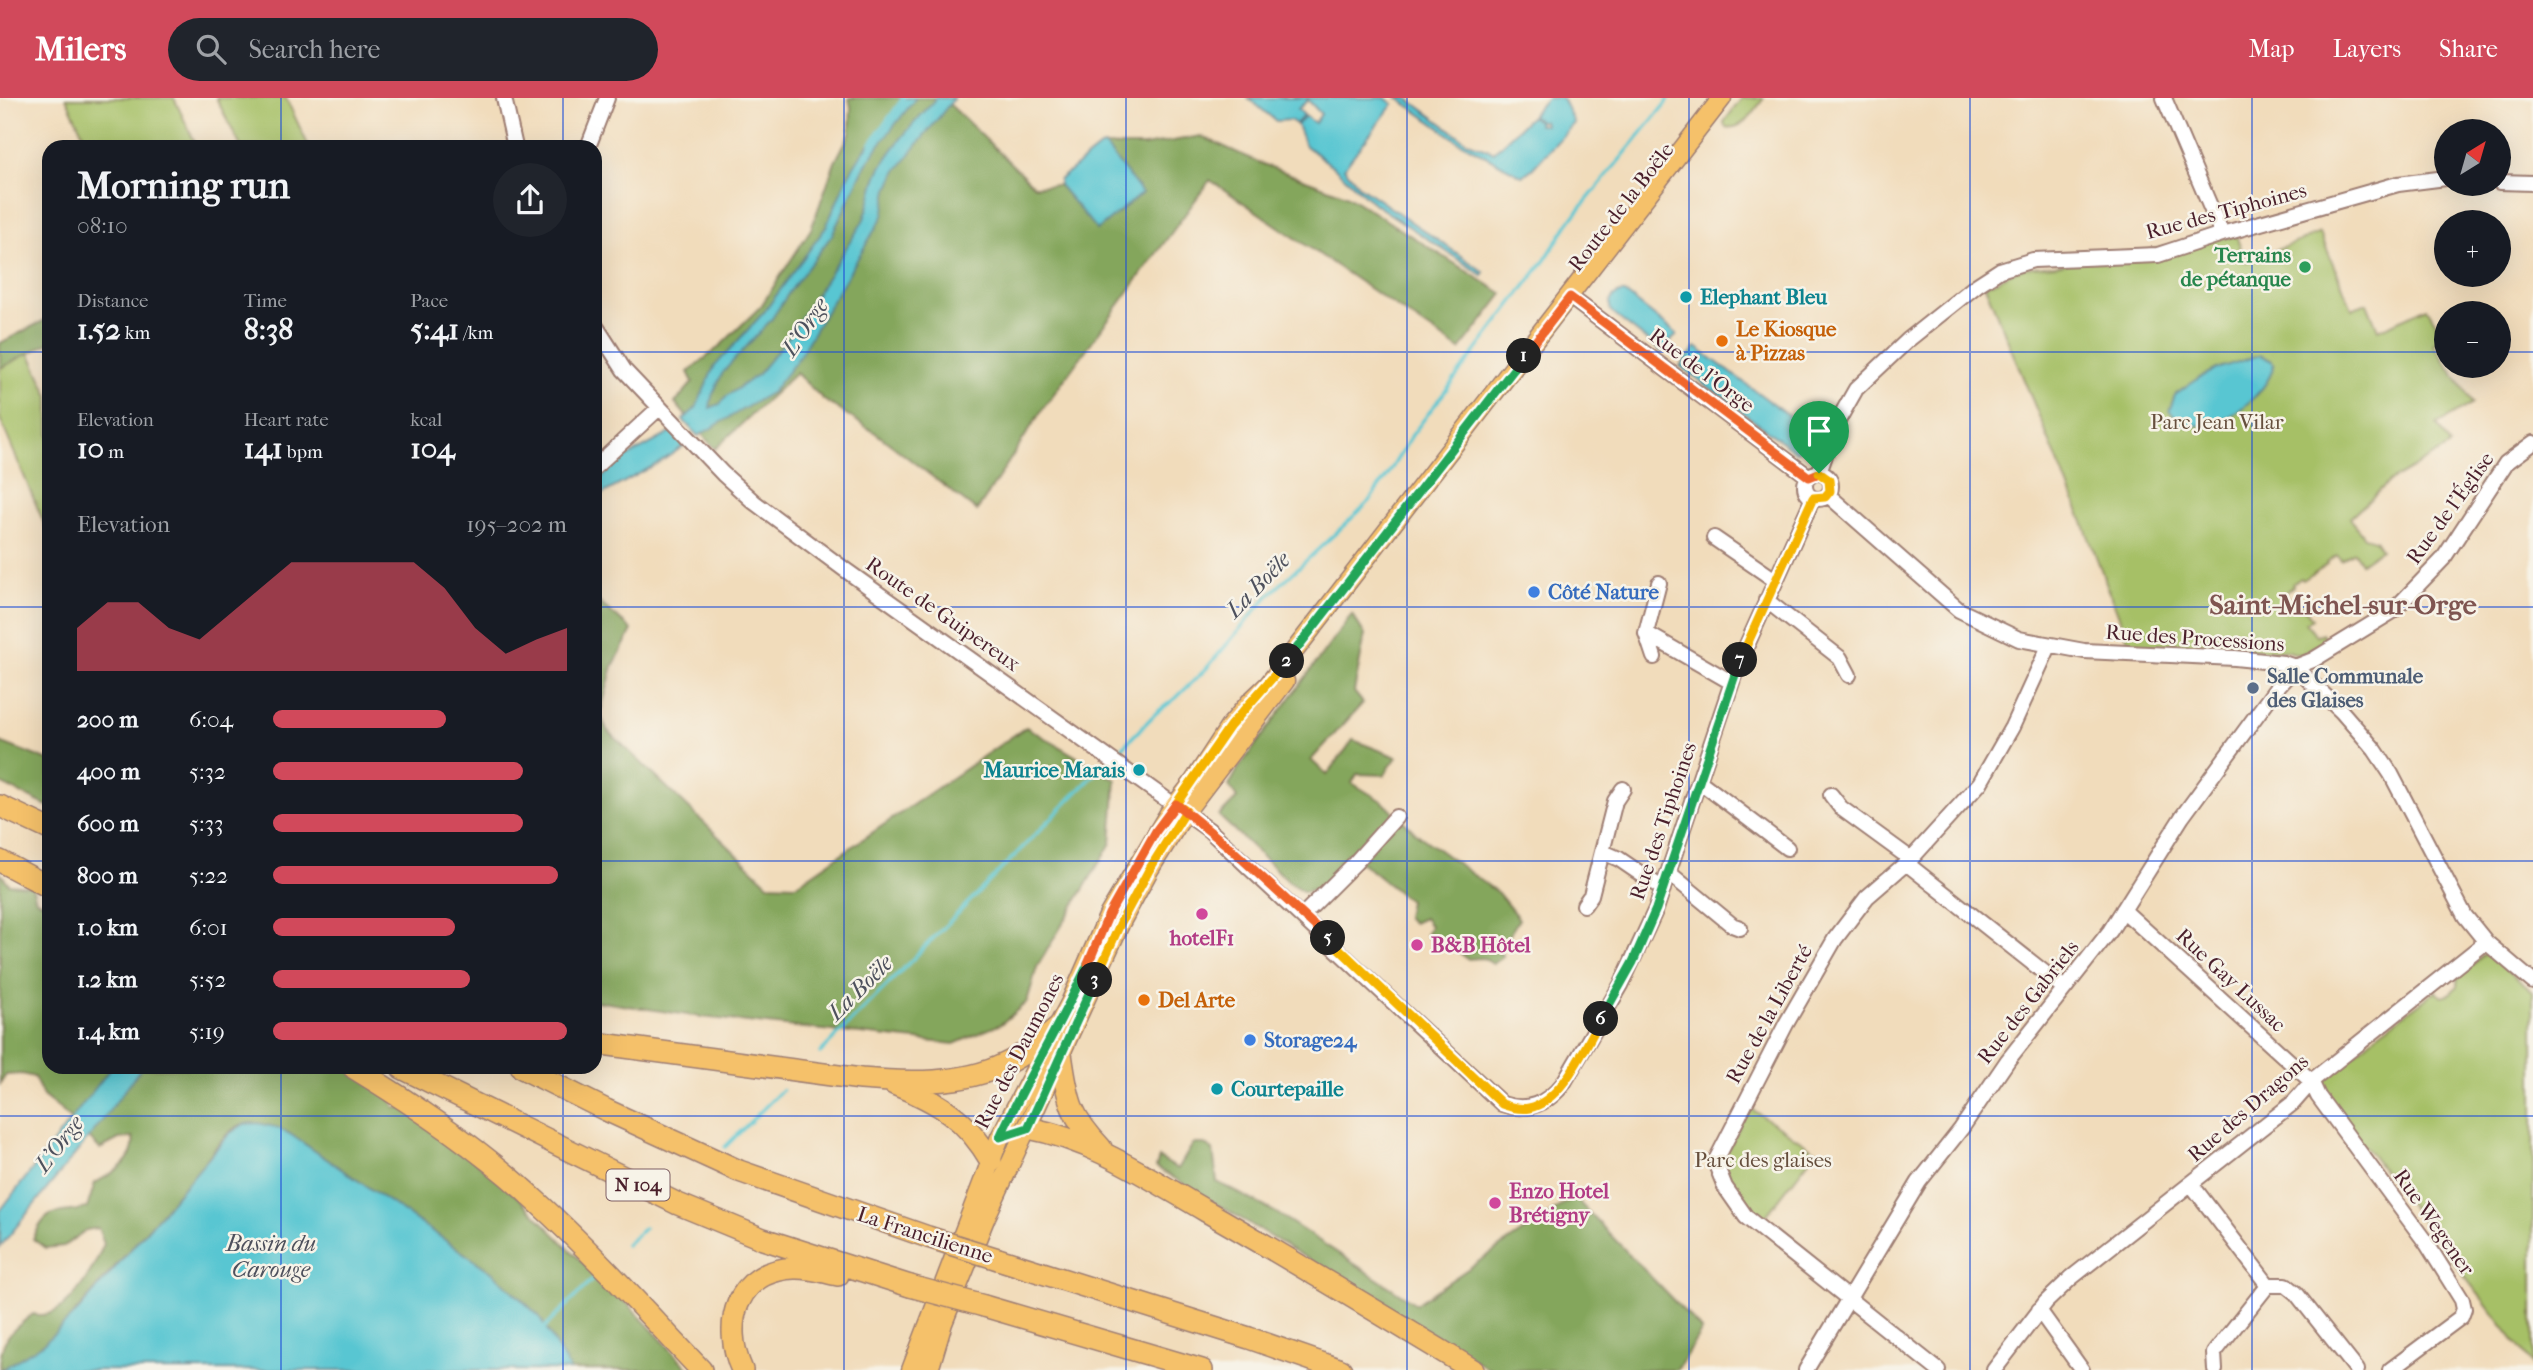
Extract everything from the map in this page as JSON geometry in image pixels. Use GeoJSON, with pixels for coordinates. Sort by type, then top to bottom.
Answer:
{"type":"FeatureCollection","features":[{"type":"Feature","properties":{"kind":"highway"},"geometry":{"type":"LineString","coordinates":[[0,806],[42,826]]}},
{"type":"Feature","properties":{"kind":"highway"},"geometry":{"type":"LineString","coordinates":[[0,861],[42,883]]}},
{"type":"Feature","properties":{"kind":"highway"},"geometry":{"type":"LineString","coordinates":[[602,1044],[886,1081],[947,1079],[986,1072],[1024,1054],[1058,1027]]}},
{"type":"Feature","properties":{"kind":"highway"},"geometry":{"type":"LineString","coordinates":[[1061,1054],[1065,1085],[1073,1114],[1089,1136],[1108,1155]]}},
{"type":"Feature","properties":{"kind":"highway"},"geometry":{"type":"LineString","coordinates":[[363,1074],[457,1136],[535,1199],[621,1284],[701,1370]]}},
{"type":"Feature","properties":{"kind":"highway","name":"N 104"},"geometry":{"type":"LineString","coordinates":[[414,1074],[678,1204],[764,1238],[910,1286],[1202,1370]]}},
{"type":"Feature","properties":{"kind":"highway","name":"La Francilienne"},"geometry":{"type":"LineString","coordinates":[[534,1074],[739,1171],[790,1190],[1341,1370]]}},
{"type":"Feature","properties":{"kind":"highway"},"geometry":{"type":"LineString","coordinates":[[886,1081],[947,1109],[972,1132],[991,1161]]}},
{"type":"Feature","properties":{"kind":"highway"},"geometry":{"type":"LineString","coordinates":[[1028,1128],[1052,1132],[1108,1155],[1243,1232],[1473,1370]]}},
{"type":"Feature","properties":{"kind":"highway"},"geometry":{"type":"LineString","coordinates":[[741,1370],[733,1349],[731,1329],[734,1308],[744,1293],[757,1281],[772,1273],[793,1268],[814,1269],[865,1281],[885,1278]]}},
{"type":"Feature","properties":{"kind":"main road","name":"Route de la Boële"},"geometry":{"type":"LineString","coordinates":[[1181,807],[1573,299],[1722,98]]}},
{"type":"Feature","properties":{"kind":"main road","name":"Route de la Boële"},"geometry":{"type":"LineString","coordinates":[[1573,299],[1735,98]]}},
{"type":"Feature","properties":{"kind":"main road","name":"Rue des Daumones"},"geometry":{"type":"LineString","coordinates":[[911,1370],[1014,1106],[1058,1027],[1109,914],[1156,831],[1181,807]]}},
{"type":"Feature","properties":{"kind":"main road","name":"Rue des Daumones"},"geometry":{"type":"LineString","coordinates":[[929,1370],[965,1264],[999,1186],[1121,922],[1181,807]]}},
{"type":"Feature","properties":{"kind":"main road"},"geometry":{"type":"LineString","coordinates":[[1000,1137],[1028,1128]]}},
{"type":"Feature","properties":{"kind":"main road"},"geometry":{"type":"LineString","coordinates":[[991,1161],[999,1186]]}},
{"type":"Feature","properties":{"kind":"street"},"geometry":{"type":"LineString","coordinates":[[504,98],[513,140]]}},
{"type":"Feature","properties":{"kind":"street"},"geometry":{"type":"LineString","coordinates":[[591,140],[607,98]]}},
{"type":"Feature","properties":{"kind":"street"},"geometry":{"type":"LineString","coordinates":[[2164,98],[2222,234]]}},
{"type":"Feature","properties":{"kind":"street","name":"Rue des Tiphoines"},"geometry":{"type":"LineString","coordinates":[[1814,475],[1835,426],[1856,389],[1908,340],[1994,273],[2020,262],[2158,255],[2398,184],[2434,180]]}},
{"type":"Feature","properties":{"kind":"street"},"geometry":{"type":"LineString","coordinates":[[2511,182],[2533,183]]}},
{"type":"Feature","properties":{"kind":"street","name":"Rue de l'Orge"},"geometry":{"type":"LineString","coordinates":[[1573,299],[1814,475]]}},
{"type":"Feature","properties":{"kind":"street","name":"Route de Guipereux"},"geometry":{"type":"LineString","coordinates":[[602,336],[624,370],[754,502],[844,569],[1181,807],[1303,915],[1502,1104]]}},
{"type":"Feature","properties":{"kind":"street"},"geometry":{"type":"LineString","coordinates":[[602,461],[659,408]]}},
{"type":"Feature","properties":{"kind":"street","name":"Rue de l'Église"},"geometry":{"type":"LineString","coordinates":[[2295,667],[2313,660],[2393,611],[2438,565],[2486,497],[2506,463],[2533,443]]}},
{"type":"Feature","properties":{"kind":"street"},"geometry":{"type":"LineString","coordinates":[[1814,475],[1826,476],[1831,483],[1820,496],[1806,488],[1814,475]]}},
{"type":"Feature","properties":{"kind":"street","name":"Rue des Tiphoines"},"geometry":{"type":"LineString","coordinates":[[1502,1104],[1530,1108],[1555,1094],[1627,974],[1663,890],[1731,682],[1775,580],[1820,496]]}},
{"type":"Feature","properties":{"kind":"street","name":"Rue des Processions"},"geometry":{"type":"LineString","coordinates":[[1820,496],[1959,610],[2019,639],[2049,646],[2123,654],[2235,658],[2283,663],[2295,667],[2342,712],[2375,750],[2391,774],[2465,916],[2486,942],[2533,982]]}},
{"type":"Feature","properties":{"kind":"street"},"geometry":{"type":"LineString","coordinates":[[1714,538],[1775,580]]}},
{"type":"Feature","properties":{"kind":"street"},"geometry":{"type":"LineString","coordinates":[[1654,657],[1646,633],[1659,583]]}},
{"type":"Feature","properties":{"kind":"street"},"geometry":{"type":"LineString","coordinates":[[1766,600],[1840,658],[1849,675]]}},
{"type":"Feature","properties":{"kind":"street"},"geometry":{"type":"LineString","coordinates":[[1646,633],[1731,682]]}},
{"type":"Feature","properties":{"kind":"street","name":"Rue de la Liberté"},"geometry":{"type":"LineString","coordinates":[[1938,1370],[1746,1217],[1725,1187],[1714,1162],[1835,939],[1867,897],[1909,861],[1980,783],[2012,727],[2049,646]]}},
{"type":"Feature","properties":{"kind":"street","name":"Rue des Gabriels"},"geometry":{"type":"LineString","coordinates":[[1806,1370],[1919,1182],[1961,1129],[2008,1060],[2110,931],[2182,817],[2278,686],[2295,667]]}},
{"type":"Feature","properties":{"kind":"street"},"geometry":{"type":"LineString","coordinates":[[1699,781],[1787,848]]}},
{"type":"Feature","properties":{"kind":"street"},"geometry":{"type":"LineString","coordinates":[[1584,905],[1591,895],[1615,801],[1623,789]]}},
{"type":"Feature","properties":{"kind":"street"},"geometry":{"type":"LineString","coordinates":[[1831,795],[1841,808],[2064,988]]}},
{"type":"Feature","properties":{"kind":"street"},"geometry":{"type":"LineString","coordinates":[[1303,915],[1396,817]]}},
{"type":"Feature","properties":{"kind":"street"},"geometry":{"type":"LineString","coordinates":[[1603,852],[1619,859],[1663,890]]}},
{"type":"Feature","properties":{"kind":"street"},"geometry":{"type":"LineString","coordinates":[[1669,873],[1732,925],[1740,928]]}},
{"type":"Feature","properties":{"kind":"street","name":"Rue Gay Lussac"},"geometry":{"type":"LineString","coordinates":[[2123,909],[2311,1082]]}},
{"type":"Feature","properties":{"kind":"street","name":"Rue des Dragons"},"geometry":{"type":"LineString","coordinates":[[1995,1370],[2039,1310],[2071,1278],[2293,1103],[2311,1082],[2375,1028],[2486,942]]}},
{"type":"Feature","properties":{"kind":"street","name":"Rue Wegener"},"geometry":{"type":"LineString","coordinates":[[2311,1082],[2318,1096],[2427,1244],[2464,1304],[2461,1317],[2390,1370]]}},
{"type":"Feature","properties":{"kind":"street"},"geometry":{"type":"LineString","coordinates":[[2191,1184],[2268,1284],[2286,1285],[2296,1293],[2357,1370]]}},
{"type":"Feature","properties":{"kind":"street"},"geometry":{"type":"LineString","coordinates":[[2216,1370],[2214,1353],[2268,1284]]}},
{"type":"Feature","properties":{"kind":"street"},"geometry":{"type":"LineString","coordinates":[[2039,1310],[2081,1370]]}},
{"type":"Feature","properties":{"kind":"green space"},"geometry":{"type":"Polygon","coordinates":[[[66,98],[174,98],[194,140],[86,140],[66,98]]]}},
{"type":"Feature","properties":{"kind":"green space"},"geometry":{"type":"Polygon","coordinates":[[[216,98],[286,98],[306,140],[237,140],[216,98]]]}},
{"type":"Feature","properties":{"kind":"green space"},"geometry":{"type":"Polygon","coordinates":[[[849,98],[943,98],[1034,186],[1059,185],[1097,229],[1142,193],[1105,146],[1144,146],[1201,136],[1260,163],[1346,195],[1503,294],[1460,350],[1210,180],[1042,410],[977,511],[877,434],[824,400],[796,373],[715,449],[675,403],[693,382],[688,372],[719,347],[761,306],[811,229],[835,162],[850,133],[849,98]]]}},
{"type":"Feature","properties":{"kind":"green space"},"geometry":{"type":"Polygon","coordinates":[[[1742,98],[1764,98],[1743,123],[1725,127],[1724,122],[1742,98]]]}},
{"type":"Feature","properties":{"kind":"green space","name":"Parc Jean Vilar"},"geometry":{"type":"Polygon","coordinates":[[[2320,233],[2352,309],[2367,303],[2378,330],[2427,308],[2434,320],[2434,378],[2456,378],[2473,403],[2437,424],[2450,446],[2390,481],[2350,518],[2364,537],[2375,540],[2381,549],[2361,563],[2354,552],[2341,560],[2337,555],[2327,562],[2328,564],[2292,584],[2284,593],[2289,600],[2296,596],[2312,619],[2306,623],[2316,636],[2322,633],[2326,640],[2300,655],[2288,651],[2131,648],[2081,517],[1985,286],[2022,268],[2236,236],[2246,262],[2320,233]]]}},
{"type":"Feature","properties":{"kind":"green space"},"geometry":{"type":"Polygon","coordinates":[[[42,322],[42,347],[0,368],[0,343],[42,322]]]}},
{"type":"Feature","properties":{"kind":"green space"},"geometry":{"type":"Polygon","coordinates":[[[29,352],[42,381],[42,518],[0,419],[0,368],[29,352]]]}},
{"type":"Feature","properties":{"kind":"green space"},"geometry":{"type":"Polygon","coordinates":[[[602,605],[632,630],[613,666],[602,707],[602,605]]]}},
{"type":"Feature","properties":{"kind":"green space"},"geometry":{"type":"Polygon","coordinates":[[[1352,614],[1365,635],[1354,692],[1363,703],[1311,760],[1327,775],[1353,740],[1397,757],[1384,775],[1357,774],[1352,783],[1383,802],[1417,834],[1498,893],[1519,919],[1506,940],[1495,943],[1496,949],[1503,956],[1493,964],[1483,958],[1467,959],[1447,941],[1437,944],[1426,935],[1430,926],[1424,918],[1413,923],[1406,917],[1409,901],[1362,863],[1355,863],[1349,858],[1324,886],[1304,892],[1289,882],[1219,816],[1237,798],[1229,786],[1238,769],[1352,614]]]}},
{"type":"Feature","properties":{"kind":"green space"},"geometry":{"type":"Polygon","coordinates":[[[602,719],[607,730],[768,884],[796,885],[1026,727],[1116,780],[1111,843],[1037,967],[1027,1002],[1001,1024],[954,1044],[701,1017],[602,1002],[602,719]]]}},
{"type":"Feature","properties":{"kind":"green space"},"geometry":{"type":"Polygon","coordinates":[[[0,742],[42,758],[42,804],[0,783],[0,742]]]}},
{"type":"Feature","properties":{"kind":"green space"},"geometry":{"type":"Polygon","coordinates":[[[0,873],[9,884],[32,886],[36,900],[42,902],[42,1074],[364,1074],[388,1090],[395,1108],[411,1107],[518,1197],[598,1278],[629,1305],[690,1370],[570,1370],[539,1316],[493,1273],[290,1134],[268,1126],[244,1124],[224,1138],[61,1328],[33,1352],[0,1370],[4,1343],[12,1332],[33,1314],[45,1315],[67,1303],[85,1280],[104,1244],[98,1228],[86,1230],[64,1246],[45,1248],[33,1239],[38,1228],[54,1213],[87,1208],[95,1183],[122,1165],[131,1153],[133,1137],[119,1139],[100,1149],[43,1096],[34,1077],[22,1074],[6,1075],[0,1084],[0,873]]]}},
{"type":"Feature","properties":{"kind":"green space"},"geometry":{"type":"Polygon","coordinates":[[[2486,953],[2533,992],[2533,1365],[2318,1086],[2373,1038],[2436,991],[2443,996],[2449,994],[2458,986],[2458,977],[2486,953]]]}},
{"type":"Feature","properties":{"kind":"green space","name":"Parc des glaises"},"geometry":{"type":"Polygon","coordinates":[[[1750,1108],[1816,1151],[1762,1221],[1738,1192],[1723,1158],[1750,1108]]]}},
{"type":"Feature","properties":{"kind":"green space"},"geometry":{"type":"Polygon","coordinates":[[[1193,1144],[1204,1144],[1213,1150],[1217,1182],[1275,1212],[1416,1304],[1574,1197],[1702,1330],[1677,1370],[1491,1370],[1156,1167],[1159,1158],[1178,1169],[1193,1144]]]}},
{"type":"Feature","properties":{"kind":"water","name":"L'Orge"},"geometry":{"type":"Polygon","coordinates":[[[903,98],[916,98],[864,168],[832,235],[771,320],[723,372],[712,396],[710,408],[720,404],[758,374],[788,338],[862,223],[876,177],[891,151],[936,98],[954,98],[896,172],[888,189],[883,216],[797,360],[772,392],[698,436],[683,420],[696,408],[714,367],[764,312],[826,227],[848,176],[903,98]]]}},
{"type":"Feature","properties":{"kind":"water"},"geometry":{"type":"Polygon","coordinates":[[[1248,98],[1385,98],[1393,104],[1344,168],[1359,186],[1484,272],[1482,275],[1372,202],[1305,145],[1297,125],[1305,116],[1315,123],[1321,114],[1308,100],[1298,109],[1304,115],[1296,124],[1290,120],[1276,121],[1248,98]]]}},
{"type":"Feature","properties":{"kind":"water"},"geometry":{"type":"Polygon","coordinates":[[[1398,98],[1407,98],[1466,141],[1494,152],[1531,116],[1539,122],[1538,125],[1545,125],[1544,121],[1539,121],[1532,115],[1547,98],[1562,98],[1574,123],[1532,169],[1522,176],[1458,141],[1398,98]]]}},
{"type":"Feature","properties":{"kind":"water"},"geometry":{"type":"Polygon","coordinates":[[[1105,146],[1142,193],[1097,230],[1059,185],[1059,180],[1100,147],[1105,146]]]}},
{"type":"Feature","properties":{"kind":"water"},"geometry":{"type":"Polygon","coordinates":[[[1625,293],[1677,334],[1662,352],[1611,312],[1611,300],[1625,293]]]}},
{"type":"Feature","properties":{"kind":"water"},"geometry":{"type":"Polygon","coordinates":[[[1696,347],[1814,434],[1816,437],[1812,446],[1796,452],[1680,366],[1696,347]]]}},
{"type":"Feature","properties":{"kind":"water"},"geometry":{"type":"Polygon","coordinates":[[[2260,355],[2274,364],[2271,374],[2259,393],[2241,409],[2212,424],[2184,426],[2169,411],[2175,395],[2199,378],[2219,368],[2260,355]]]}},
{"type":"Feature","properties":{"kind":"water"},"geometry":{"type":"Polygon","coordinates":[[[672,432],[685,445],[659,463],[602,494],[602,478],[617,462],[672,432]]]}},
{"type":"Feature","properties":{"kind":"water","name":"L'Orge"},"geometry":{"type":"Polygon","coordinates":[[[106,1074],[137,1074],[99,1125],[0,1247],[0,1211],[106,1074]]]}},
{"type":"Feature","properties":{"kind":"water","name":"Bassin du Carouge"},"geometry":{"type":"Polygon","coordinates":[[[258,1123],[290,1134],[493,1273],[539,1316],[570,1370],[1,1370],[43,1344],[79,1310],[229,1134],[244,1124],[258,1123]]]}},
{"type":"Feature","properties":{"kind":"waterway"},"geometry":{"type":"LineString","coordinates":[[871,143],[903,98]]}},
{"type":"Feature","properties":{"kind":"waterway","name":"La Boële"},"geometry":{"type":"LineString","coordinates":[[1112,758],[1156,713],[1206,669],[1268,596],[1367,504],[1412,435],[1545,260],[1570,221],[1670,98]]}},
{"type":"Feature","properties":{"kind":"waterway","name":"La Boële"},"geometry":{"type":"LineString","coordinates":[[820,1053],[1106,763]]}},
{"type":"Feature","properties":{"kind":"waterway","name":"La Boële"},"geometry":{"type":"LineString","coordinates":[[725,1147],[782,1090]]}},
{"type":"Feature","properties":{"kind":"waterway","name":"La Boële"},"geometry":{"type":"LineString","coordinates":[[626,1245],[644,1228]]}},
{"type":"Feature","properties":{"kind":"waterway","name":"La Boële"},"geometry":{"type":"LineString","coordinates":[[544,1328],[597,1275]]}},
{"type":"Feature","properties":{"kind":"place","name":"Terrains de pétanque"},"geometry":{"type":"Point","coordinates":[2305,267]}},
{"type":"Feature","properties":{"kind":"place","name":"Elephant Bleu"},"geometry":{"type":"Point","coordinates":[1686,297]}},
{"type":"Feature","properties":{"kind":"place","name":"Le Kiosque à Pizzas"},"geometry":{"type":"Point","coordinates":[1722,341]}},
{"type":"Feature","properties":{"kind":"place","name":"Côté Nature"},"geometry":{"type":"Point","coordinates":[1534,592]}},
{"type":"Feature","properties":{"kind":"place","name":"Salle Communale des Glaises"},"geometry":{"type":"Point","coordinates":[2253,688]}},
{"type":"Feature","properties":{"kind":"place","name":"Maurice Marais"},"geometry":{"type":"Point","coordinates":[1139,770]}},
{"type":"Feature","properties":{"kind":"place","name":"hotelF1"},"geometry":{"type":"Point","coordinates":[1202,914]}},
{"type":"Feature","properties":{"kind":"place","name":"B&B Hôtel"},"geometry":{"type":"Point","coordinates":[1417,945]}},
{"type":"Feature","properties":{"kind":"place","name":"Del Arte"},"geometry":{"type":"Point","coordinates":[1144,1000]}},
{"type":"Feature","properties":{"kind":"place","name":"Storage24"},"geometry":{"type":"Point","coordinates":[1250,1040]}},
{"type":"Feature","properties":{"kind":"place","name":"Courtepaille"},"geometry":{"type":"Point","coordinates":[1217,1089]}},
{"type":"Feature","properties":{"kind":"place","name":"Enzo Hotel Brétigny"},"geometry":{"type":"Point","coordinates":[1495,1203]}},
{"type":"Feature","properties":{"kind":"district","name":"Saint-Michel-sur-Orge"},"geometry":{"type":"Point","coordinates":[2343,604]}},
{"type":"Feature","properties":{"kind":"route"},"geometry":{"type":"LineString","coordinates":[[1819,473],[1809,477],[1570,297],[1268,685],[1230,726],[1176,804],[1186,811],[1149,870],[1121,922],[1028,1128],[1000,1137],[1058,1027],[1109,914],[1156,831],[1176,804],[1186,811],[1229,847],[1502,1104],[1530,1108],[1555,1094],[1633,962],[1656,909],[1737,667],[1813,498],[1821,499],[1830,491],[1831,483],[1826,476],[1819,473]]}}]}
